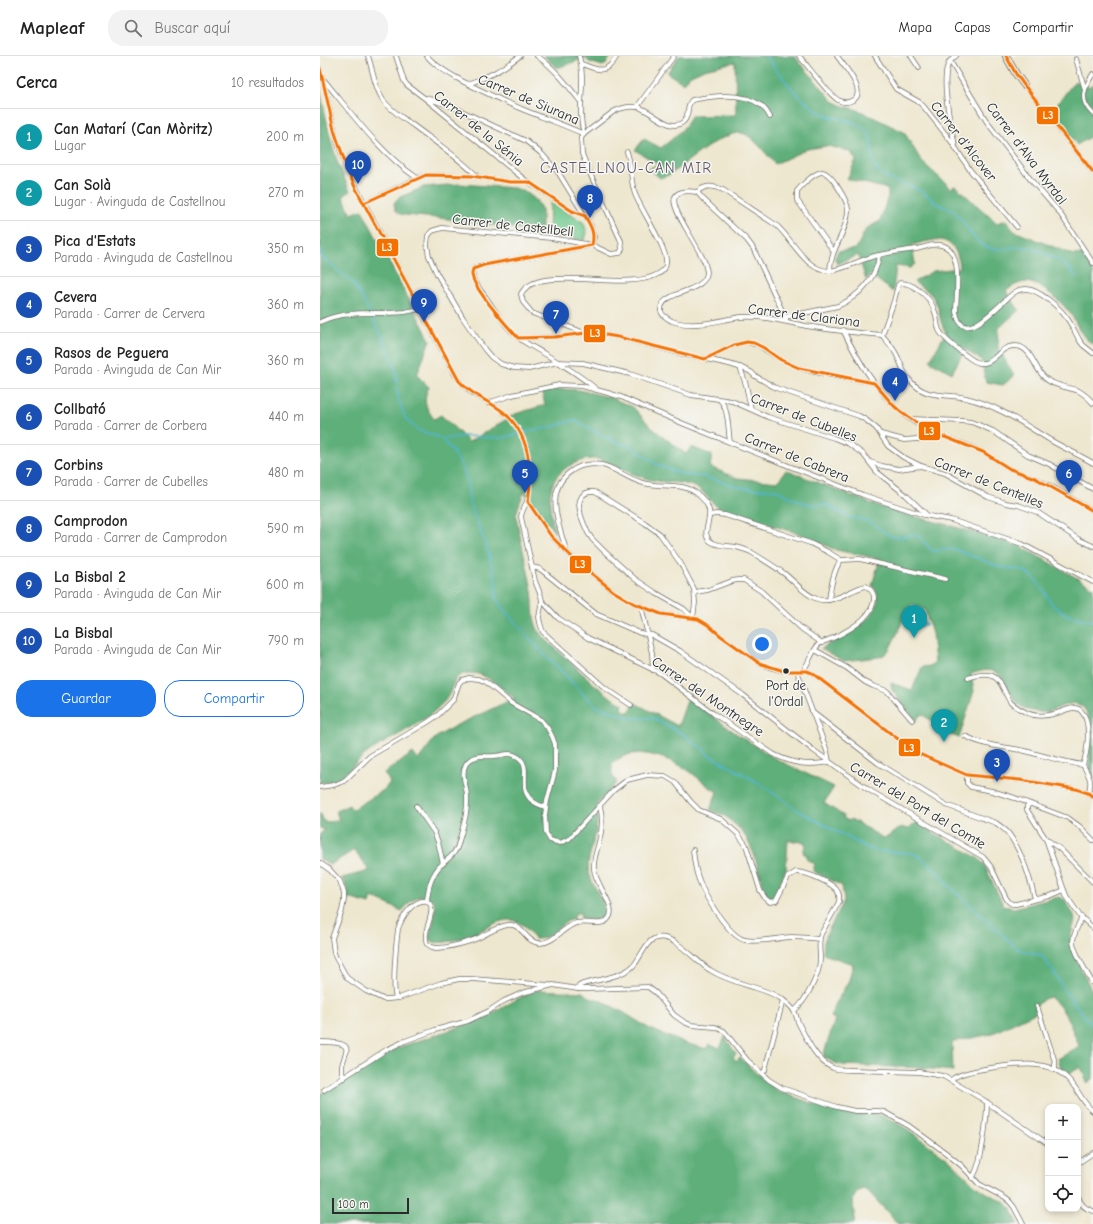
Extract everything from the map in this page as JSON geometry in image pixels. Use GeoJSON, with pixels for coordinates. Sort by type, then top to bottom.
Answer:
{"type":"FeatureCollection","features":[{"type":"Feature","properties":{"kind":"street"},"geometry":{"type":"LineString","coordinates":[[368,56],[377,88],[387,105],[398,115],[464,164],[477,176]]}},
{"type":"Feature","properties":{"kind":"street","name":"Carrer de la Sénia"},"geometry":{"type":"LineString","coordinates":[[396,56],[404,81],[407,85],[529,182],[572,211],[585,216]]}},
{"type":"Feature","properties":{"kind":"street","name":"Carrer de Siurana"},"geometry":{"type":"LineString","coordinates":[[427,56],[441,69],[502,101],[584,134]]}},
{"type":"Feature","properties":{"kind":"street"},"geometry":{"type":"LineString","coordinates":[[468,84],[491,75],[520,56]]}},
{"type":"Feature","properties":{"kind":"street"},"geometry":{"type":"LineString","coordinates":[[538,56],[557,73],[581,102]]}},
{"type":"Feature","properties":{"kind":"street"},"geometry":{"type":"LineString","coordinates":[[579,56],[582,64],[580,118],[584,134],[613,112],[625,108],[637,107],[650,112],[666,123],[675,126],[688,116],[689,102],[692,100],[720,96],[738,97],[752,102],[764,107],[770,116]]}},
{"type":"Feature","properties":{"kind":"street"},"geometry":{"type":"LineString","coordinates":[[582,64],[593,69],[603,70],[612,65],[617,56]]}},
{"type":"Feature","properties":{"kind":"street"},"geometry":{"type":"LineString","coordinates":[[637,107],[674,56]]}},
{"type":"Feature","properties":{"kind":"street"},"geometry":{"type":"LineString","coordinates":[[799,56],[837,99],[844,102],[852,101],[858,95],[857,87],[837,56]]}},
{"type":"Feature","properties":{"kind":"street","name":"Carrer d'Alcover"},"geometry":{"type":"LineString","coordinates":[[875,56],[896,90],[924,107],[970,170],[1017,227]]}},
{"type":"Feature","properties":{"kind":"street"},"geometry":{"type":"LineString","coordinates":[[911,56],[919,68]]}},
{"type":"Feature","properties":{"kind":"street"},"geometry":{"type":"LineString","coordinates":[[956,56],[948,65],[946,72],[947,110],[956,150]]}},
{"type":"Feature","properties":{"kind":"street"},"geometry":{"type":"LineString","coordinates":[[1006,56],[1024,85],[1093,172]]}},
{"type":"Feature","properties":{"kind":"street"},"geometry":{"type":"LineString","coordinates":[[1076,59],[1085,90]]}},
{"type":"Feature","properties":{"kind":"street","name":"Carrer d'Alva Myrdal"},"geometry":{"type":"LineString","coordinates":[[950,62],[987,122],[1031,180],[1059,212],[1093,263]]}},
{"type":"Feature","properties":{"kind":"street"},"geometry":{"type":"LineString","coordinates":[[320,68],[337,141],[348,172],[459,381],[474,395],[508,416],[523,438],[528,452],[530,467],[530,495],[528,502],[522,510],[521,517],[535,581],[542,601],[539,618],[543,632],[605,688],[631,704]]}},
{"type":"Feature","properties":{"kind":"street"},"geometry":{"type":"LineString","coordinates":[[1093,74],[1084,94],[1085,104],[1093,114]]}},
{"type":"Feature","properties":{"kind":"street"},"geometry":{"type":"LineString","coordinates":[[322,78],[383,151],[417,178]]}},
{"type":"Feature","properties":{"kind":"street"},"geometry":{"type":"LineString","coordinates":[[424,98],[453,107],[526,141],[550,162],[558,172],[585,216],[593,232],[594,237],[592,245],[484,265],[473,269],[472,275],[504,323],[518,338],[585,379],[598,390]]}},
{"type":"Feature","properties":{"kind":"street","name":"Carrer de Castellbell"},"geometry":{"type":"LineString","coordinates":[[558,362],[529,369],[501,364],[491,357],[463,318],[437,274],[427,251],[428,236],[436,229],[451,228],[551,238],[592,245],[607,253],[620,253],[622,249],[621,241],[582,154],[581,138],[584,134]]}},
{"type":"Feature","properties":{"kind":"street"},"geometry":{"type":"LineString","coordinates":[[586,333],[532,312],[522,302],[521,294],[525,288],[531,285],[557,278],[631,281],[646,279],[659,273],[666,267],[666,259],[659,240],[634,193],[627,152]]}},
{"type":"Feature","properties":{"kind":"street"},"geometry":{"type":"LineString","coordinates":[[830,271],[830,263],[848,217],[848,207],[847,202],[832,180],[827,174],[820,172],[812,177],[797,191],[798,200],[834,252]]}},
{"type":"Feature","properties":{"kind":"street"},"geometry":{"type":"LineString","coordinates":[[364,203],[426,175],[477,176],[510,182],[529,182]]}},
{"type":"Feature","properties":{"kind":"street"},"geometry":{"type":"LineString","coordinates":[[879,255],[876,270],[869,281],[860,291],[844,303],[786,320],[753,248],[747,240],[697,192],[701,188],[708,186],[713,186],[723,190],[767,218],[782,230],[808,262],[819,268],[830,271],[869,257],[892,252],[940,244],[946,246],[952,252],[956,260],[956,312],[957,319],[960,324],[969,326],[976,325],[1014,293],[1023,289],[1028,289],[1051,302],[1065,315],[1083,345],[1093,352]]}},
{"type":"Feature","properties":{"kind":"street","name":"Carrer de Clariana"},"geometry":{"type":"LineString","coordinates":[[697,192],[681,192],[675,197],[674,202],[677,213],[705,264],[707,272],[706,277],[698,285],[666,300],[662,306],[662,314],[669,319],[689,325],[757,317],[882,335]]}},
{"type":"Feature","properties":{"kind":"street"},"geometry":{"type":"LineString","coordinates":[[1093,402],[1080,392],[1047,381],[1040,374],[1029,353],[1018,346],[1008,347],[984,364],[970,359],[946,338],[940,330],[934,309],[928,298],[909,284],[900,283],[898,285],[882,335],[895,352],[903,372],[912,384],[922,391],[931,394],[965,397],[991,406],[1016,418],[1052,441],[1093,463]]}},
{"type":"Feature","properties":{"kind":"street"},"geometry":{"type":"LineString","coordinates":[[320,322],[346,314],[404,312],[420,309]]}},
{"type":"Feature","properties":{"kind":"street"},"geometry":{"type":"LineString","coordinates":[[843,330],[874,384],[894,406],[938,438]]}},
{"type":"Feature","properties":{"kind":"street","name":"Carrer de Cubelles"},"geometry":{"type":"LineString","coordinates":[[518,338],[555,337],[586,333],[600,334],[618,337],[740,367],[748,370],[755,376],[776,388],[859,416],[871,424],[888,446],[903,457],[921,466]]}},
{"type":"Feature","properties":{"kind":"street"},"geometry":{"type":"LineString","coordinates":[[704,359],[727,348],[747,342],[758,345],[781,360],[799,368],[874,384]]}},
{"type":"Feature","properties":{"kind":"street","name":"Carrer de Cubelles"},"geometry":{"type":"LineString","coordinates":[[558,362],[583,363],[618,370],[648,379],[691,396],[732,401],[768,417],[844,442],[858,450],[870,462],[877,472],[906,495],[927,515]]}},
{"type":"Feature","properties":{"kind":"street"},"geometry":{"type":"LineString","coordinates":[[740,367],[746,385],[751,410]]}},
{"type":"Feature","properties":{"kind":"street","name":"Carrer de Cabrera"},"geometry":{"type":"LineString","coordinates":[[488,403],[512,395],[559,385],[582,386],[622,397],[863,495],[927,515],[951,520],[1022,544],[1093,582]]}},
{"type":"Feature","properties":{"kind":"street"},"geometry":{"type":"LineString","coordinates":[[720,400],[724,405],[727,416],[730,442]]}},
{"type":"Feature","properties":{"kind":"street"},"geometry":{"type":"LineString","coordinates":[[911,419],[962,421],[979,425],[993,431],[1028,455],[1049,464],[1093,489]]}},
{"type":"Feature","properties":{"kind":"street"},"geometry":{"type":"LineString","coordinates":[[880,434],[904,440],[945,438],[964,444],[978,450],[1010,469],[1035,478],[1056,488],[1093,511]]}},
{"type":"Feature","properties":{"kind":"street","name":"Carrer de Centelles"},"geometry":{"type":"LineString","coordinates":[[870,462],[882,466],[899,468],[921,466],[945,473],[988,496],[1037,512],[1078,539],[1093,546]]}},
{"type":"Feature","properties":{"kind":"street"},"geometry":{"type":"LineString","coordinates":[[566,551],[556,511],[556,490],[572,470],[585,465],[594,464],[604,466],[641,483],[676,486],[695,492],[706,503],[710,510],[706,530],[710,541],[717,544],[744,549],[785,574],[817,599],[829,600],[866,586],[872,590],[874,597],[868,614],[841,634],[818,645],[803,671]]}},
{"type":"Feature","properties":{"kind":"street"},"geometry":{"type":"LineString","coordinates":[[595,492],[660,534],[682,564],[694,589],[693,618],[684,609],[635,579],[596,544],[588,533],[581,516],[579,505],[582,496],[586,493],[595,492]]}},
{"type":"Feature","properties":{"kind":"street"},"geometry":{"type":"LineString","coordinates":[[528,502],[551,536],[575,560],[613,591],[641,606],[662,614],[693,618],[708,625],[759,663],[784,671],[803,671],[812,673],[915,752],[967,774],[1039,782],[1091,792]]}},
{"type":"Feature","properties":{"kind":"street"},"geometry":{"type":"LineString","coordinates":[[710,515],[725,515],[810,543],[841,560],[860,559],[945,579]]}},
{"type":"Feature","properties":{"kind":"street"},"geometry":{"type":"LineString","coordinates":[[829,600],[830,590],[838,564],[841,560]]}},
{"type":"Feature","properties":{"kind":"street","name":"Carrer del Port del Comte"},"geometry":{"type":"LineString","coordinates":[[532,567],[540,569],[591,611],[640,633],[659,638],[694,660],[743,695],[829,762],[879,796],[983,856],[991,867],[1009,902],[1016,904],[1064,890]]}},
{"type":"Feature","properties":{"kind":"street"},"geometry":{"type":"LineString","coordinates":[[695,592],[708,590],[732,581],[744,580],[762,591],[802,629],[822,643]]}},
{"type":"Feature","properties":{"kind":"street","name":"Carrer del Montnegre"},"geometry":{"type":"LineString","coordinates":[[542,601],[558,618],[588,638],[660,673],[714,714],[773,754],[797,764],[829,762]]}},
{"type":"Feature","properties":{"kind":"street"},"geometry":{"type":"LineString","coordinates":[[641,606],[646,634],[652,653],[653,670]]}},
{"type":"Feature","properties":{"kind":"street"},"geometry":{"type":"LineString","coordinates":[[815,650],[847,668],[865,682],[887,690],[912,720]]}},
{"type":"Feature","properties":{"kind":"street"},"geometry":{"type":"LineString","coordinates":[[797,671],[829,762]]}},
{"type":"Feature","properties":{"kind":"street"},"geometry":{"type":"LineString","coordinates":[[968,678],[984,675],[993,676],[1016,707],[1033,715],[1050,715],[1073,708],[1082,711],[1085,716],[1087,735],[1087,751],[1083,765],[1091,780],[1091,792],[1093,797]]}},
{"type":"Feature","properties":{"kind":"street"},"geometry":{"type":"LineString","coordinates":[[320,787],[334,785],[344,781],[370,756],[438,715],[453,700],[459,683],[465,678],[479,678],[511,703],[541,720],[550,732],[555,744],[555,771],[546,807],[546,829],[547,835],[553,842],[560,843],[569,839],[614,790],[627,780],[647,774],[665,776],[672,780],[699,810],[720,819],[738,834],[746,845],[760,890],[768,901],[776,901],[788,877],[796,872],[810,875],[836,889],[839,896],[839,902],[819,939],[819,966],[811,988],[794,1011]]}},
{"type":"Feature","properties":{"kind":"street"},"geometry":{"type":"LineString","coordinates":[[812,711],[878,763],[899,776],[946,805],[996,823],[1008,832],[1018,850],[1035,899]]}},
{"type":"Feature","properties":{"kind":"street"},"geometry":{"type":"LineString","coordinates":[[965,736],[981,743],[1024,751],[1065,762],[1083,765]]}},
{"type":"Feature","properties":{"kind":"street"},"geometry":{"type":"LineString","coordinates":[[427,901],[430,880],[435,872],[452,856],[459,844],[468,804],[463,773],[467,763],[473,758],[506,754],[513,754],[518,757],[525,767],[524,784],[528,796],[536,803],[546,807]]}},
{"type":"Feature","properties":{"kind":"street"},"geometry":{"type":"LineString","coordinates":[[967,774],[967,783],[971,787],[992,791],[1068,818],[1079,826],[1093,840]]}},
{"type":"Feature","properties":{"kind":"street"},"geometry":{"type":"LineString","coordinates":[[1030,804],[1027,806],[1027,810],[1046,839],[1067,897],[1082,917],[1093,928]]}},
{"type":"Feature","properties":{"kind":"street"},"geometry":{"type":"LineString","coordinates":[[416,806],[434,832],[443,864]]}},
{"type":"Feature","properties":{"kind":"street"},"geometry":{"type":"LineString","coordinates":[[396,998],[395,981],[398,929],[402,918],[413,906],[421,901],[430,902],[432,908],[426,940],[429,946],[436,948],[471,940],[508,925],[516,925],[530,940],[539,944],[552,940],[564,929],[577,923],[602,923],[606,921],[609,918],[610,907],[596,879],[594,868],[594,858],[601,832],[602,818],[600,806]]}},
{"type":"Feature","properties":{"kind":"street"},"geometry":{"type":"LineString","coordinates":[[1046,839],[1060,849],[1093,882]]}},
{"type":"Feature","properties":{"kind":"street"},"geometry":{"type":"LineString","coordinates":[[693,850],[695,868],[702,888],[719,915],[739,938],[747,940],[793,937],[819,939]]}},
{"type":"Feature","properties":{"kind":"street"},"geometry":{"type":"LineString","coordinates":[[320,863],[330,870],[340,881],[344,893],[342,911],[332,938],[334,953],[347,978],[366,991],[383,999],[396,998],[459,979],[578,988],[648,987],[656,993],[674,1015],[684,1022],[700,1026],[715,1027],[724,1031],[743,1056],[782,1088],[825,1104],[847,1110],[878,1111],[897,1118],[946,1153],[962,1166],[979,1184],[1010,1202],[1014,1206],[1023,1224]]}},
{"type":"Feature","properties":{"kind":"street"},"geometry":{"type":"LineString","coordinates":[[1082,917],[1074,935],[1073,943],[1093,984]]}},
{"type":"Feature","properties":{"kind":"street"},"geometry":{"type":"LineString","coordinates":[[578,988],[583,984],[628,970],[634,965],[650,942],[656,938],[670,940],[678,944],[704,966],[717,974],[772,994],[783,1000],[794,1011],[798,1022],[821,1059],[832,1067],[846,1070],[926,1073],[943,1076],[987,1102],[1045,1142]]}},
{"type":"Feature","properties":{"kind":"street"},"geometry":{"type":"LineString","coordinates":[[324,1090],[395,1045],[435,1030],[468,1021],[522,993],[553,985]]}},
{"type":"Feature","properties":{"kind":"street"},"geometry":{"type":"LineString","coordinates":[[763,1073],[783,1000]]}},
{"type":"Feature","properties":{"kind":"street"},"geometry":{"type":"LineString","coordinates":[[1037,1006],[1055,1062],[1054,1070]]}},
{"type":"Feature","properties":{"kind":"street"},"geometry":{"type":"LineString","coordinates":[[320,1042],[338,1043],[346,1047],[346,1053],[341,1069],[344,1078]]}},
{"type":"Feature","properties":{"kind":"street"},"geometry":{"type":"LineString","coordinates":[[951,1080],[956,1076],[965,1073],[1024,1064],[1039,1065],[1062,1074],[1071,1082],[1087,1105],[1093,1110]]}},
{"type":"Feature","properties":{"kind":"street"},"geometry":{"type":"LineString","coordinates":[[972,1178],[976,1171],[986,1127],[987,1102]]}},
{"type":"Feature","properties":{"kind":"street"},"geometry":{"type":"LineString","coordinates":[[1081,1161],[1093,1153]]}},
{"type":"Feature","properties":{"kind":"street"},"geometry":{"type":"LineString","coordinates":[[1081,1204],[1093,1211]]}},
{"type":"Feature","properties":{"kind":"green space"},"geometry":{"type":"Polygon","coordinates":[[[544,56],[611,56],[603,66],[589,62],[585,58],[557,68],[544,56]]]}},
{"type":"Feature","properties":{"kind":"green space"},"geometry":{"type":"Polygon","coordinates":[[[679,56],[794,56],[833,101],[843,106],[858,110],[904,132],[922,162],[951,188],[955,186],[997,223],[1006,220],[1014,231],[1074,255],[1082,254],[1093,272],[1093,345],[1082,334],[1070,313],[1056,298],[1037,285],[1025,282],[1015,285],[1006,291],[1019,310],[999,328],[998,347],[1014,376],[1003,385],[986,382],[981,359],[965,349],[952,373],[930,361],[946,332],[943,328],[938,307],[932,296],[925,289],[914,282],[933,271],[960,268],[957,253],[951,245],[938,240],[912,245],[915,264],[910,268],[896,266],[893,292],[870,274],[866,280],[858,255],[837,264],[835,258],[838,251],[856,249],[866,229],[880,221],[888,196],[888,190],[884,188],[847,179],[856,160],[850,151],[827,146],[807,149],[775,164],[749,136],[737,133],[717,141],[669,175],[660,178],[649,169],[658,164],[635,150],[644,139],[661,148],[682,130],[691,116],[736,115],[735,62],[704,69],[691,75],[683,83],[667,73],[679,56]]]}},
{"type":"Feature","properties":{"kind":"green space"},"geometry":{"type":"Polygon","coordinates":[[[1075,81],[1090,87],[1093,83],[1093,135],[1077,145],[1051,112],[1075,81]]]}},
{"type":"Feature","properties":{"kind":"green space"},"geometry":{"type":"Polygon","coordinates":[[[320,90],[331,141],[338,164],[350,191],[343,197],[351,214],[362,210],[430,340],[417,375],[429,387],[425,400],[427,407],[434,419],[441,415],[469,442],[515,414],[545,405],[542,392],[562,389],[579,390],[609,397],[633,407],[652,428],[686,454],[691,447],[712,455],[710,467],[737,478],[778,482],[786,470],[897,512],[1020,546],[1093,587],[1093,777],[1090,768],[1090,732],[1088,718],[1086,711],[1082,706],[1073,703],[1047,712],[1029,710],[1018,704],[1004,680],[990,670],[971,674],[974,691],[959,738],[932,727],[934,722],[921,714],[916,721],[892,690],[891,683],[912,690],[922,667],[930,666],[935,662],[932,634],[925,610],[912,605],[905,613],[899,630],[889,650],[884,655],[879,657],[844,661],[821,649],[851,631],[871,615],[877,605],[877,596],[872,585],[880,559],[836,550],[794,532],[723,511],[695,487],[645,478],[599,459],[584,460],[569,466],[563,470],[553,483],[550,501],[555,533],[524,492],[516,515],[531,585],[534,618],[538,630],[542,636],[594,684],[613,699],[623,704],[622,708],[626,712],[629,712],[635,703],[678,726],[688,698],[734,732],[776,759],[834,787],[824,803],[844,816],[843,818],[849,821],[851,819],[883,838],[889,836],[900,827],[908,829],[915,822],[978,858],[984,864],[1003,905],[1014,908],[1059,897],[1065,900],[1074,915],[1075,920],[1071,935],[1071,949],[1093,993],[1093,1079],[1087,1083],[1081,1067],[1069,1074],[1061,1068],[1058,1059],[1079,1046],[1071,1025],[1064,1013],[1056,1002],[1050,997],[1044,999],[1035,1007],[1037,1012],[991,1034],[952,1042],[953,1071],[921,1068],[842,1065],[834,1063],[823,1056],[835,1019],[830,1017],[849,980],[853,964],[823,954],[824,942],[828,931],[844,900],[842,886],[813,871],[815,864],[806,859],[808,856],[803,853],[806,843],[788,840],[786,870],[775,894],[772,898],[768,896],[765,892],[754,854],[746,837],[740,829],[725,816],[710,810],[717,792],[683,767],[656,756],[637,754],[627,755],[619,759],[612,765],[612,775],[617,782],[597,804],[597,828],[589,858],[588,869],[590,878],[600,895],[604,907],[604,916],[600,919],[594,920],[581,918],[580,913],[575,913],[574,919],[566,922],[548,936],[540,939],[535,939],[519,922],[507,920],[498,922],[467,937],[449,942],[438,943],[431,942],[429,939],[435,914],[432,899],[419,896],[410,902],[402,911],[372,897],[370,904],[348,898],[347,889],[342,878],[369,871],[354,850],[330,865],[320,859],[320,834],[325,830],[320,828],[320,813],[324,822],[339,821],[336,811],[349,805],[352,810],[385,789],[390,782],[384,773],[413,753],[418,760],[435,738],[455,726],[515,698],[494,682],[483,676],[471,673],[459,676],[444,702],[428,717],[370,751],[341,776],[332,781],[320,783],[320,90]]]}},
{"type":"Feature","properties":{"kind":"green space"},"geometry":{"type":"Polygon","coordinates":[[[460,184],[514,188],[525,191],[536,200],[542,210],[542,232],[448,219],[405,215],[398,213],[395,208],[394,203],[398,198],[424,187],[460,184]]]}},
{"type":"Feature","properties":{"kind":"green space"},"geometry":{"type":"Polygon","coordinates":[[[550,203],[583,222],[587,232],[585,240],[549,236],[550,203]]]}},
{"type":"Feature","properties":{"kind":"green space"},"geometry":{"type":"Polygon","coordinates":[[[537,990],[582,992],[593,999],[598,999],[623,1012],[650,1029],[685,1043],[707,1049],[710,1044],[720,1048],[725,1037],[736,1054],[733,1057],[737,1061],[740,1057],[756,1073],[778,1091],[836,1112],[878,1114],[890,1119],[910,1131],[948,1159],[975,1185],[1007,1204],[1011,1208],[1018,1224],[898,1224],[868,1191],[863,1189],[858,1192],[853,1200],[855,1219],[854,1224],[320,1224],[320,1094],[397,1048],[483,1019],[517,999],[537,990]]]}},
{"type":"Feature","properties":{"kind":"water"},"geometry":{"type":"Polygon","coordinates":[[[921,616],[927,624],[921,628],[916,620],[921,616]]]}},
{"type":"Feature","properties":{"kind":"waterway"},"geometry":{"type":"LineString","coordinates":[[766,56],[792,89],[816,110],[830,117],[851,121],[865,129],[870,139],[873,161],[878,171],[882,175],[921,191],[936,203],[952,210],[961,219],[971,234],[984,246],[992,249],[1016,247],[1028,247],[1034,249],[1064,264],[1076,277]]}},
{"type":"Feature","properties":{"kind":"waterway"},"geometry":{"type":"LineString","coordinates":[[320,249],[322,256],[326,261],[353,283],[390,353],[396,373],[399,401],[405,417],[422,432],[442,439],[453,452],[463,468],[468,485],[469,502],[486,545],[495,577],[496,598],[505,611],[547,658],[552,661],[587,698],[598,707],[631,718],[653,718],[686,736],[709,755],[759,783],[802,813],[866,847],[876,851],[912,853],[922,858],[938,872],[948,885],[1016,948],[1038,954],[1043,957],[1065,991],[1093,1027]]}},
{"type":"Feature","properties":{"kind":"waterway"},"geometry":{"type":"LineString","coordinates":[[442,439],[464,436],[502,438],[533,430],[549,428],[570,421],[576,421],[618,443],[629,445],[656,464],[678,473],[706,477],[739,487],[774,489],[802,502],[813,505],[824,504],[848,517],[870,522],[890,536],[901,537],[918,535],[932,551],[954,549],[1000,567],[1022,570],[1032,576],[1055,607],[1069,616],[1093,621]]}},
{"type":"Feature","properties":{"kind":"transit line","name":"L3"},"geometry":{"type":"LineString","coordinates":[[1006,56],[1024,85],[1093,172]]}},
{"type":"Feature","properties":{"kind":"transit line","name":"L3"},"geometry":{"type":"LineString","coordinates":[[320,68],[334,130],[349,174],[356,189],[459,381],[475,394],[502,411],[519,430],[524,441],[529,465],[530,477],[528,502],[551,536],[575,560],[613,591],[633,603],[661,614],[698,619],[759,663],[784,671],[807,671],[812,673],[915,752],[967,775],[1020,780],[1076,789],[1088,793],[1093,797]]}},
{"type":"Feature","properties":{"kind":"transit line","name":"L3"},"geometry":{"type":"LineString","coordinates":[[364,203],[426,175],[472,176],[510,182],[529,182],[572,211],[585,216],[592,230],[593,240],[592,245],[484,265],[473,269],[472,275],[479,289],[492,308],[518,338],[555,337],[586,333],[600,334],[618,337],[705,359],[734,345],[747,342],[754,343],[781,360],[799,368],[874,383],[902,413],[938,437],[945,437],[983,452],[1010,469],[1035,478],[1093,511]]}},
{"type":"Feature","properties":{"kind":"place","name":"La Bisbal"},"geometry":{"type":"Point","coordinates":[358,184]}},
{"type":"Feature","properties":{"kind":"place","name":"Camprodon"},"geometry":{"type":"Point","coordinates":[590,218]}},
{"type":"Feature","properties":{"kind":"place","name":"La Bisbal 2"},"geometry":{"type":"Point","coordinates":[424,322]}},
{"type":"Feature","properties":{"kind":"place","name":"Corbins"},"geometry":{"type":"Point","coordinates":[556,334]}},
{"type":"Feature","properties":{"kind":"place","name":"Cevera"},"geometry":{"type":"Point","coordinates":[895,401]}},
{"type":"Feature","properties":{"kind":"place","name":"Rasos de Peguera"},"geometry":{"type":"Point","coordinates":[525,493]}},
{"type":"Feature","properties":{"kind":"place","name":"Collbató"},"geometry":{"type":"Point","coordinates":[1069,493]}},
{"type":"Feature","properties":{"kind":"place","name":"Can Matarí (Can Mòritz)"},"geometry":{"type":"Point","coordinates":[914,638]}},
{"type":"Feature","properties":{"kind":"place","name":"Port de l'Ordal"},"geometry":{"type":"Point","coordinates":[786,671]}},
{"type":"Feature","properties":{"kind":"place","name":"Can Solà"},"geometry":{"type":"Point","coordinates":[944,742]}},
{"type":"Feature","properties":{"kind":"place","name":"Pica d'Estats"},"geometry":{"type":"Point","coordinates":[997,782]}},
{"type":"Feature","properties":{"kind":"district","name":"CASTELLNOU-CAN MIR"},"geometry":{"type":"Point","coordinates":[626,168]}}]}
